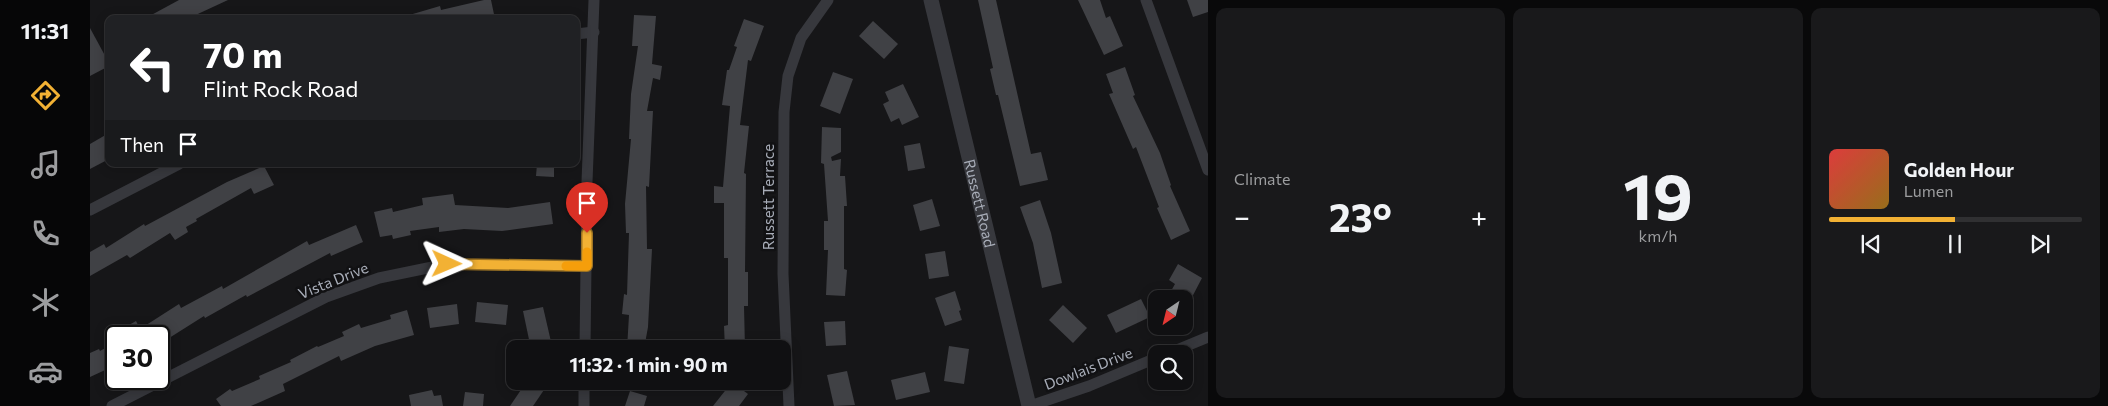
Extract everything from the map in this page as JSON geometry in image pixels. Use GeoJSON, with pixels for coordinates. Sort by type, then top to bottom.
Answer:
{"type":"FeatureCollection","features":[{"type":"Feature","properties":{"kind":"street"},"geometry":{"type":"LineString","coordinates":[[585,340],[587,182],[594,0]]}},
{"type":"Feature","properties":{"kind":"street","name":"Russett Terrace"},"geometry":{"type":"LineString","coordinates":[[789,406],[784,274],[784,112],[788,76],[802,38],[828,0]]}},
{"type":"Feature","properties":{"kind":"street","name":"Russett Road"},"geometry":{"type":"LineString","coordinates":[[931,0],[1029,406]]}},
{"type":"Feature","properties":{"kind":"street"},"geometry":{"type":"LineString","coordinates":[[1146,0],[1208,170]]}},
{"type":"Feature","properties":{"kind":"street"},"geometry":{"type":"LineString","coordinates":[[580,34],[594,32]]}},
{"type":"Feature","properties":{"kind":"street"},"geometry":{"type":"LineString","coordinates":[[90,210],[173,167]]}},
{"type":"Feature","properties":{"kind":"street","name":"Vista Drive"},"geometry":{"type":"LineString","coordinates":[[112,406],[326,297],[378,278],[447,264],[587,266]]}},
{"type":"Feature","properties":{"kind":"street"},"geometry":{"type":"LineString","coordinates":[[1189,345],[1208,337]]}},
{"type":"Feature","properties":{"kind":"street","name":"Dowlais Drive"},"geometry":{"type":"LineString","coordinates":[[1029,406],[1089,386],[1148,361]]}},
{"type":"Feature","properties":{"kind":"street"},"geometry":{"type":"LineString","coordinates":[[584,390],[584,406]]}},
{"type":"Feature","properties":{"kind":"building"},"geometry":{"type":"Polygon","coordinates":[[[179,0],[228,0],[196,15],[151,15],[179,0]]]}},
{"type":"Feature","properties":{"kind":"building"},"geometry":{"type":"Polygon","coordinates":[[[491,0],[494,15],[409,15],[440,6],[441,10],[491,0]]]}},
{"type":"Feature","properties":{"kind":"building"},"geometry":{"type":"Polygon","coordinates":[[[978,0],[996,0],[1031,154],[1041,152],[1048,180],[1020,186],[990,69],[993,68],[978,0]]]}},
{"type":"Feature","properties":{"kind":"building"},"geometry":{"type":"Polygon","coordinates":[[[1078,0],[1100,0],[1106,18],[1110,16],[1123,46],[1104,55],[1078,0]]]}},
{"type":"Feature","properties":{"kind":"building"},"geometry":{"type":"Polygon","coordinates":[[[1187,0],[1208,0],[1208,12],[1193,17],[1187,0]]]}},
{"type":"Feature","properties":{"kind":"building"},"geometry":{"type":"Polygon","coordinates":[[[634,15],[656,16],[652,64],[662,66],[660,80],[653,78],[647,111],[653,111],[649,187],[646,186],[647,249],[652,249],[646,340],[628,340],[629,315],[622,314],[624,294],[627,295],[629,233],[626,233],[625,204],[631,139],[629,139],[631,94],[638,46],[632,46],[634,15]]]}},
{"type":"Feature","properties":{"kind":"building"},"geometry":{"type":"Polygon","coordinates":[[[744,19],[764,26],[751,61],[748,60],[740,125],[749,126],[744,173],[746,174],[745,272],[748,272],[748,306],[744,306],[745,340],[725,340],[724,326],[728,325],[728,258],[724,258],[724,203],[714,203],[714,186],[723,187],[730,106],[722,105],[727,70],[729,70],[737,47],[734,46],[744,19]]]}},
{"type":"Feature","properties":{"kind":"building"},"geometry":{"type":"Polygon","coordinates":[[[873,21],[898,44],[884,59],[859,36],[873,21]]]}},
{"type":"Feature","properties":{"kind":"building"},"geometry":{"type":"Polygon","coordinates":[[[90,28],[105,56],[105,68],[90,76],[90,28]]]}},
{"type":"Feature","properties":{"kind":"building"},"geometry":{"type":"Polygon","coordinates":[[[1125,67],[1135,95],[1133,96],[1160,153],[1170,186],[1190,231],[1171,240],[1157,208],[1159,207],[1136,147],[1133,149],[1109,94],[1113,93],[1106,74],[1125,67]]]}},
{"type":"Feature","properties":{"kind":"building"},"geometry":{"type":"Polygon","coordinates":[[[833,72],[853,79],[840,114],[820,106],[833,72]]]}},
{"type":"Feature","properties":{"kind":"building"},"geometry":{"type":"Polygon","coordinates":[[[903,84],[919,117],[902,125],[899,118],[891,122],[883,104],[889,101],[885,92],[903,84]]]}},
{"type":"Feature","properties":{"kind":"building"},"geometry":{"type":"Polygon","coordinates":[[[822,127],[841,128],[841,152],[831,157],[832,161],[841,159],[840,176],[845,176],[847,206],[844,206],[844,269],[847,270],[845,296],[826,295],[828,250],[824,250],[824,221],[828,221],[824,164],[821,163],[822,127]]]}},
{"type":"Feature","properties":{"kind":"building"},"geometry":{"type":"Polygon","coordinates":[[[105,135],[105,161],[90,169],[90,144],[105,135]]]}},
{"type":"Feature","properties":{"kind":"building"},"geometry":{"type":"Polygon","coordinates":[[[920,143],[925,168],[908,171],[904,146],[920,143]]]}},
{"type":"Feature","properties":{"kind":"building"},"geometry":{"type":"Polygon","coordinates":[[[265,167],[274,185],[254,194],[251,188],[196,219],[197,221],[186,227],[188,232],[175,240],[170,233],[130,258],[127,255],[90,276],[90,252],[104,244],[106,248],[144,224],[145,226],[227,182],[265,167]]]}},
{"type":"Feature","properties":{"kind":"building"},"geometry":{"type":"Polygon","coordinates":[[[537,167],[554,167],[554,177],[536,176],[537,167]]]}},
{"type":"Feature","properties":{"kind":"building"},"geometry":{"type":"Polygon","coordinates":[[[453,194],[455,205],[508,208],[550,202],[553,224],[502,231],[464,229],[439,232],[439,227],[410,231],[411,235],[393,239],[392,235],[380,237],[374,212],[392,208],[393,212],[423,205],[422,198],[453,194]]]}},
{"type":"Feature","properties":{"kind":"building"},"geometry":{"type":"Polygon","coordinates":[[[932,199],[940,226],[920,231],[913,205],[932,199]]]}},
{"type":"Feature","properties":{"kind":"building"},"geometry":{"type":"Polygon","coordinates":[[[1040,200],[1051,233],[1062,283],[1042,288],[1033,243],[1020,207],[1040,200]]]}},
{"type":"Feature","properties":{"kind":"building"},"geometry":{"type":"Polygon","coordinates":[[[356,225],[363,242],[331,256],[330,253],[205,318],[204,316],[170,337],[170,325],[146,325],[179,304],[181,308],[222,286],[223,289],[307,241],[309,245],[356,225]]]}},
{"type":"Feature","properties":{"kind":"building"},"geometry":{"type":"Polygon","coordinates":[[[945,251],[949,276],[929,279],[925,254],[945,251]]]}},
{"type":"Feature","properties":{"kind":"building"},"geometry":{"type":"Polygon","coordinates":[[[1178,264],[1202,278],[1193,295],[1193,290],[1172,290],[1175,284],[1169,280],[1178,264]]]}},
{"type":"Feature","properties":{"kind":"building"},"geometry":{"type":"Polygon","coordinates":[[[955,291],[962,320],[945,326],[935,298],[955,291]]]}},
{"type":"Feature","properties":{"kind":"building"},"geometry":{"type":"Polygon","coordinates":[[[1141,299],[1148,313],[1148,318],[1116,333],[1107,315],[1141,299]]]}},
{"type":"Feature","properties":{"kind":"building"},"geometry":{"type":"Polygon","coordinates":[[[477,302],[508,305],[506,325],[475,322],[477,302]]]}},
{"type":"Feature","properties":{"kind":"building"},"geometry":{"type":"Polygon","coordinates":[[[457,304],[459,324],[430,328],[427,308],[457,304]]]}},
{"type":"Feature","properties":{"kind":"building"},"geometry":{"type":"Polygon","coordinates":[[[1063,305],[1087,328],[1073,343],[1049,320],[1063,305]]]}},
{"type":"Feature","properties":{"kind":"building"},"geometry":{"type":"Polygon","coordinates":[[[543,307],[551,340],[529,340],[523,311],[543,307]]]}},
{"type":"Feature","properties":{"kind":"building"},"geometry":{"type":"Polygon","coordinates":[[[407,310],[414,335],[375,346],[341,361],[339,356],[283,384],[285,391],[251,406],[221,406],[216,399],[230,389],[232,391],[260,379],[259,376],[291,362],[290,360],[317,346],[344,336],[342,332],[359,324],[361,328],[391,319],[390,315],[407,310]]]}},
{"type":"Feature","properties":{"kind":"building"},"geometry":{"type":"Polygon","coordinates":[[[136,321],[138,325],[129,325],[136,321]]]}},
{"type":"Feature","properties":{"kind":"building"},"geometry":{"type":"Polygon","coordinates":[[[845,321],[846,345],[826,346],[824,322],[845,321]]]}},
{"type":"Feature","properties":{"kind":"building"},"geometry":{"type":"Polygon","coordinates":[[[949,346],[969,349],[964,384],[944,381],[949,346]]]}},
{"type":"Feature","properties":{"kind":"building"},"geometry":{"type":"Polygon","coordinates":[[[105,348],[105,370],[90,377],[90,353],[99,349],[100,351],[105,348]]]}},
{"type":"Feature","properties":{"kind":"building"},"geometry":{"type":"Polygon","coordinates":[[[847,371],[855,405],[834,406],[827,375],[847,371]]]}},
{"type":"Feature","properties":{"kind":"building"},"geometry":{"type":"Polygon","coordinates":[[[925,372],[930,392],[896,400],[891,380],[925,372]]]}},
{"type":"Feature","properties":{"kind":"building"},"geometry":{"type":"Polygon","coordinates":[[[432,390],[434,396],[441,395],[443,406],[411,406],[409,395],[432,390]]]}},
{"type":"Feature","properties":{"kind":"building"},"geometry":{"type":"Polygon","coordinates":[[[521,390],[544,390],[533,406],[510,406],[521,390]]]}},
{"type":"Feature","properties":{"kind":"building"},"geometry":{"type":"Polygon","coordinates":[[[726,390],[743,390],[748,394],[739,406],[713,406],[726,390]]]}},
{"type":"Feature","properties":{"kind":"building"},"geometry":{"type":"Polygon","coordinates":[[[630,391],[647,396],[644,406],[625,406],[630,391]]]}},
{"type":"Feature","properties":{"kind":"building"},"geometry":{"type":"Polygon","coordinates":[[[465,392],[484,394],[483,406],[463,406],[465,392]]]}},
{"type":"Feature","properties":{"kind":"slow traffic"},"geometry":{"type":"LineString","coordinates":[[566,266],[587,266],[587,252]]}},
{"type":"Feature","properties":{"kind":"route"},"geometry":{"type":"LineString","coordinates":[[447,264],[587,266],[587,233]]}}]}
